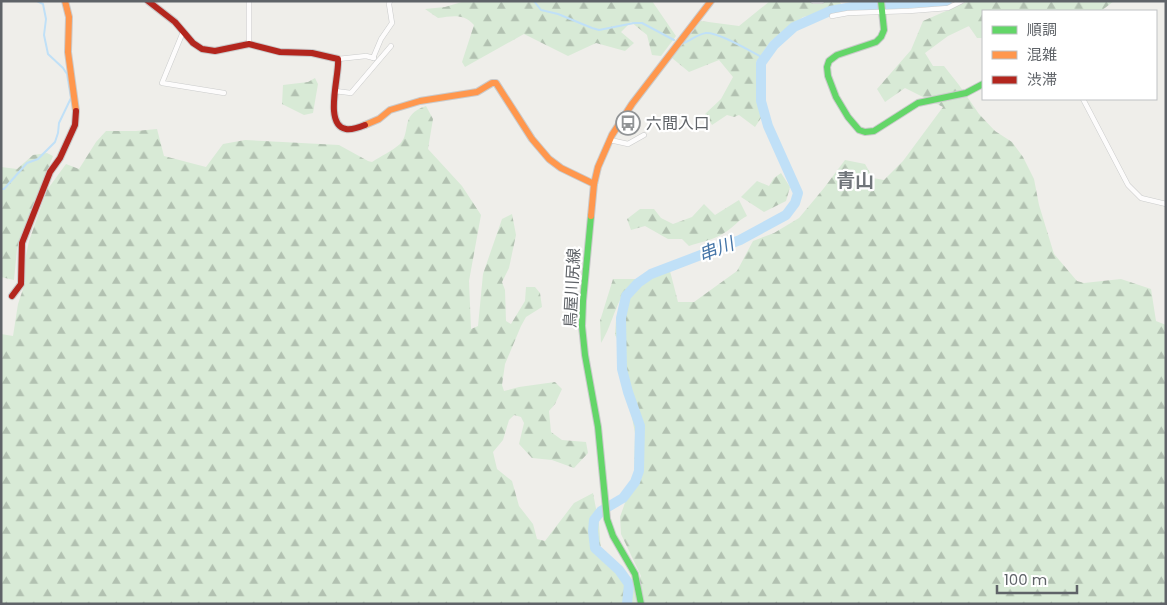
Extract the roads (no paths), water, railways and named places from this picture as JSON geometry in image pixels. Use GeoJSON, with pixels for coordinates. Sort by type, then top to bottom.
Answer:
{"type":"FeatureCollection","features":[{"type":"Feature","properties":{"kind":"street"},"geometry":{"type":"LineString","coordinates":[[12,296],[21,284],[22,243],[50,172],[60,158],[75,125],[76,105],[68,52],[69,16],[65,1]]}},
{"type":"Feature","properties":{"kind":"street"},"geometry":{"type":"LineString","coordinates":[[148,1],[174,22],[193,43],[202,49],[215,51],[249,44],[280,52],[312,53],[338,58],[366,56],[378,61]]}},
{"type":"Feature","properties":{"kind":"street"},"geometry":{"type":"LineString","coordinates":[[249,1],[249,44]]}},
{"type":"Feature","properties":{"kind":"street"},"geometry":{"type":"LineString","coordinates":[[373,58],[381,40],[392,23],[390,1]]}},
{"type":"Feature","properties":{"kind":"street","name":"鳥屋川尻線"},"geometry":{"type":"LineString","coordinates":[[641,604],[635,574],[613,536],[607,519],[601,445],[585,355],[582,326],[594,184],[597,168],[610,140],[653,76],[712,1]]}},
{"type":"Feature","properties":{"kind":"street"},"geometry":{"type":"LineString","coordinates":[[813,1],[822,1]]}},
{"type":"Feature","properties":{"kind":"street"},"geometry":{"type":"LineString","coordinates":[[881,1],[884,30],[882,37],[876,42],[834,56],[826,67],[828,78],[843,109],[859,130],[874,131],[918,103],[966,93],[982,85]]}},
{"type":"Feature","properties":{"kind":"street"},"geometry":{"type":"LineString","coordinates":[[832,16],[882,10],[909,11],[948,8],[962,1]]}},
{"type":"Feature","properties":{"kind":"street"},"geometry":{"type":"LineString","coordinates":[[183,32],[162,83],[224,93]]}},
{"type":"Feature","properties":{"kind":"street"},"geometry":{"type":"LineString","coordinates":[[335,91],[351,93],[391,46]]}},
{"type":"Feature","properties":{"kind":"street"},"geometry":{"type":"LineString","coordinates":[[338,58],[340,68],[333,100],[336,121],[346,129],[364,126],[379,119],[390,110],[420,101],[477,92],[492,83],[496,83],[508,98],[533,142],[551,161],[562,169],[594,184]]}},
{"type":"Feature","properties":{"kind":"street"},"geometry":{"type":"LineString","coordinates":[[1084,100],[1128,185],[1141,198],[1166,204]]}},
{"type":"Feature","properties":{"kind":"street"},"geometry":{"type":"LineString","coordinates":[[610,140],[628,144],[644,135]]}},
{"type":"Feature","properties":{"kind":"waterway"},"geometry":{"type":"LineString","coordinates":[[1,189],[4,189],[27,163],[38,159],[55,142],[59,123],[71,98],[67,74],[48,54],[44,35],[46,19],[43,4],[37,1]]}},
{"type":"Feature","properties":{"kind":"waterway"},"geometry":{"type":"LineString","coordinates":[[534,1],[541,10],[558,14],[599,30],[642,23],[674,40]]}},
{"type":"Feature","properties":{"kind":"waterway","name":"串川"},"geometry":{"type":"LineString","coordinates":[[627,604],[629,584],[619,570],[595,548],[593,531],[594,520],[601,511],[623,498],[635,482],[639,471],[640,426],[622,369],[621,318],[626,296],[638,283],[651,274],[740,240],[786,215],[795,203],[798,193],[768,126],[761,101],[761,63],[774,45],[794,27],[830,11],[858,6],[947,1]]}},
{"type":"Feature","properties":{"kind":"waterway"},"geometry":{"type":"LineString","coordinates":[[684,43],[706,33],[712,34],[727,39],[764,58]]}},
{"type":"Feature","properties":{"kind":"place","name":"六間入口"},"geometry":{"type":"Point","coordinates":[628,123]}},
{"type":"Feature","properties":{"kind":"district","name":"青山"},"geometry":{"type":"Point","coordinates":[855,180]}}]}
